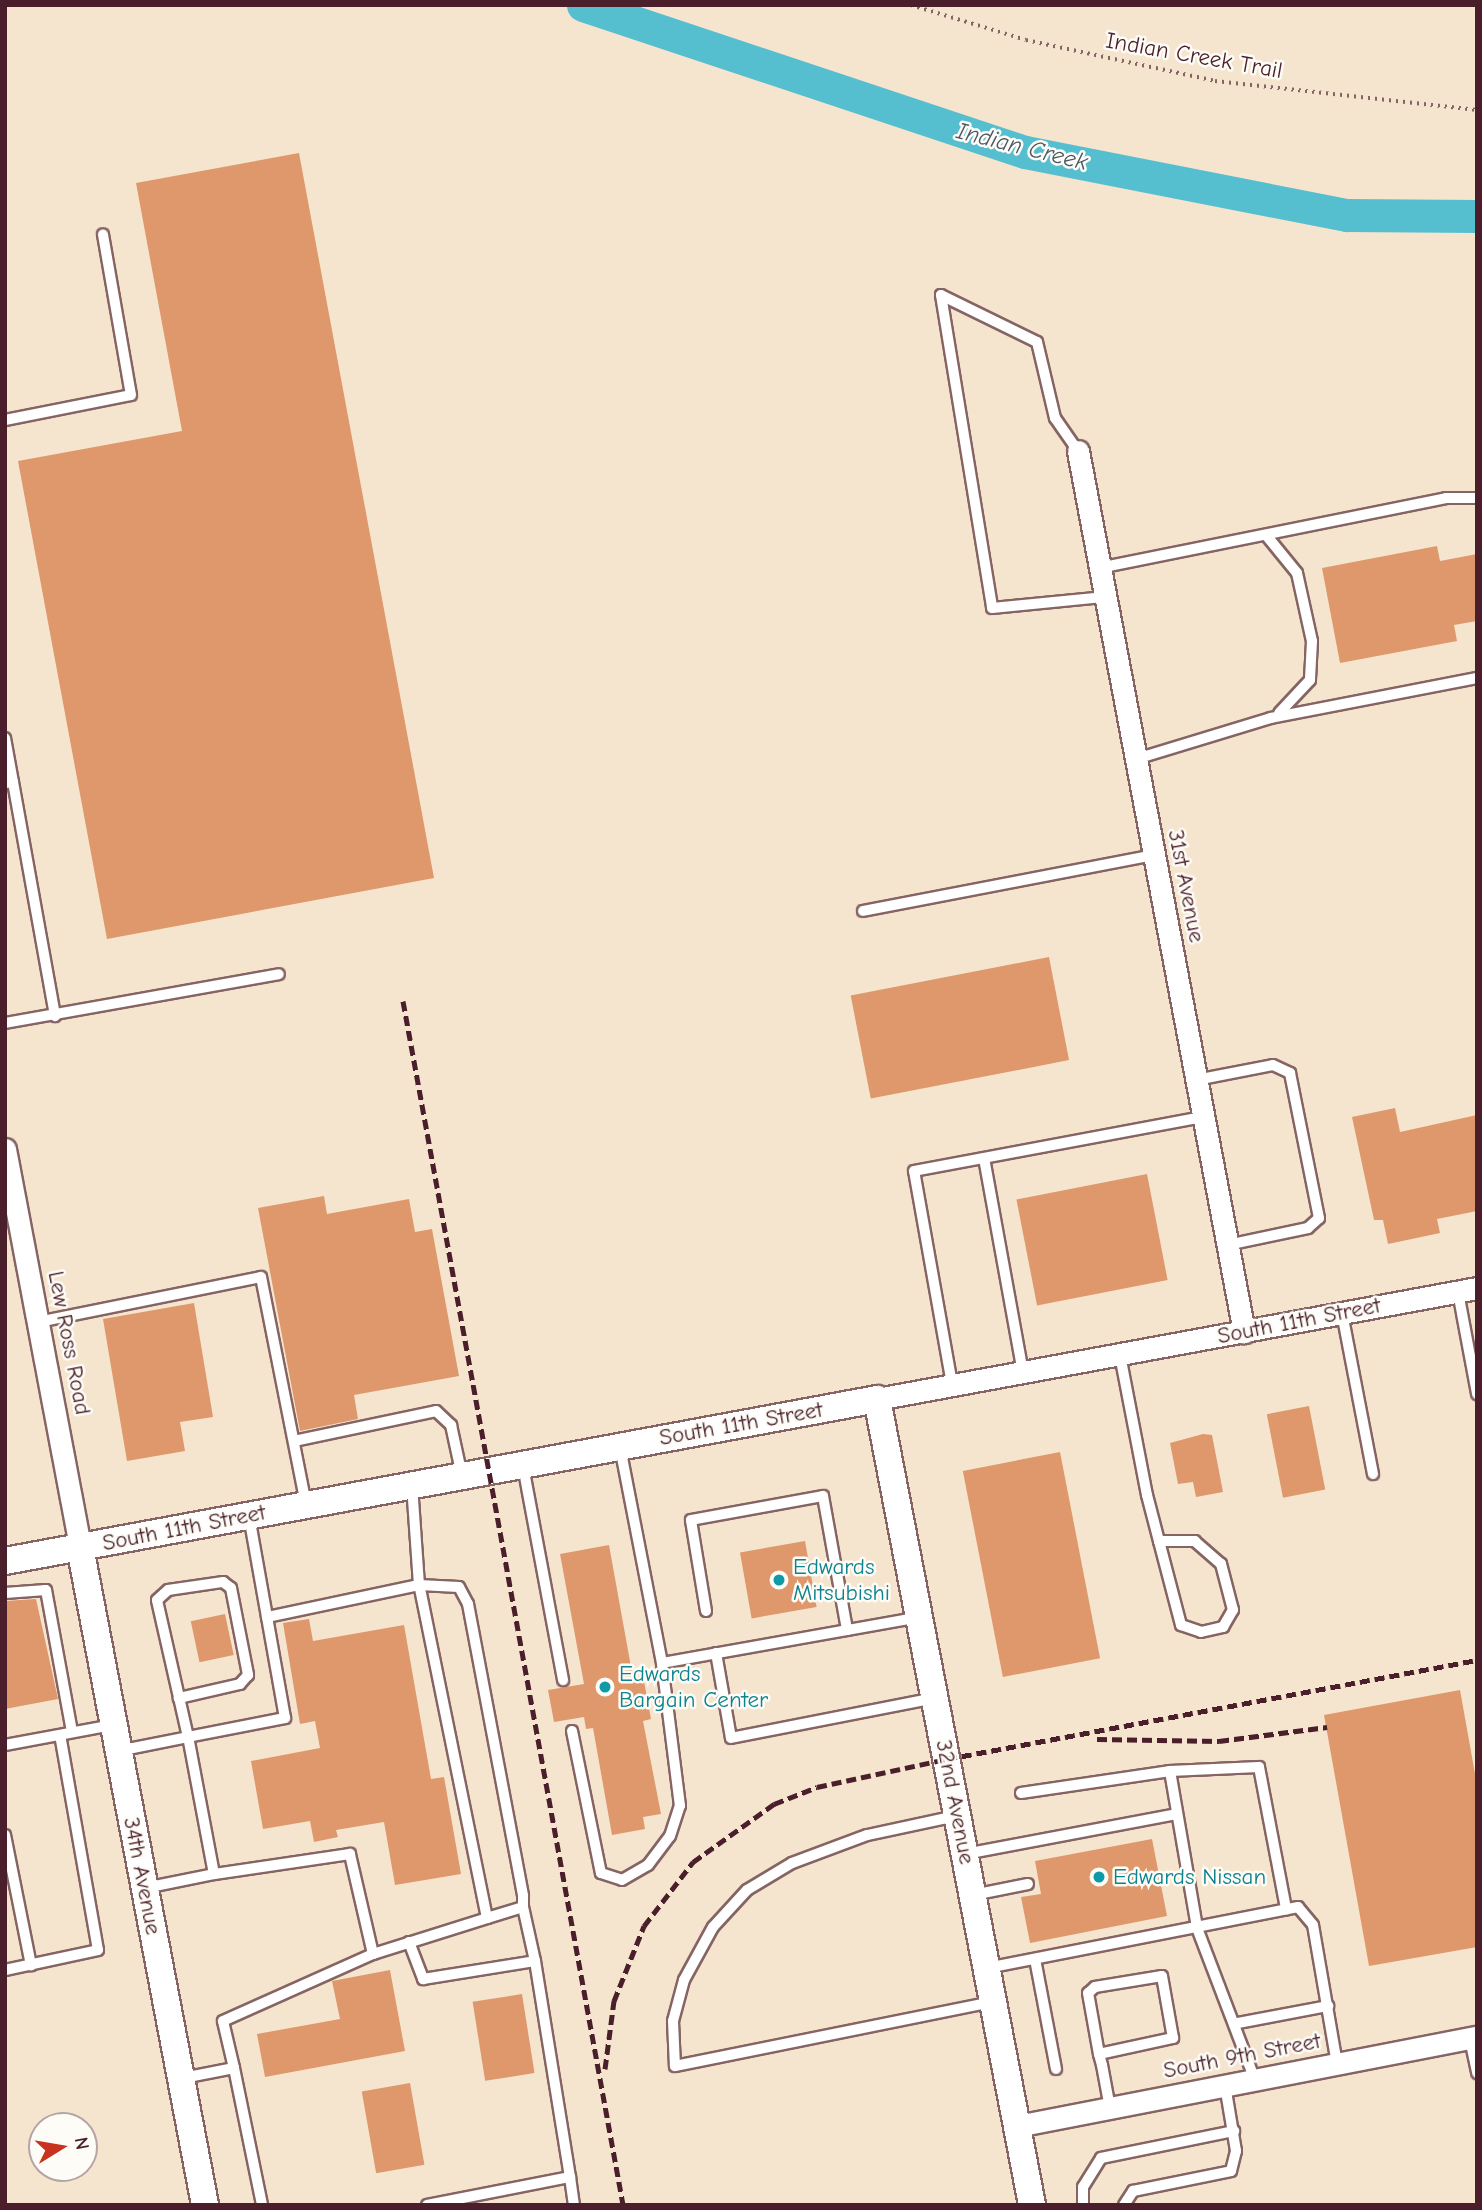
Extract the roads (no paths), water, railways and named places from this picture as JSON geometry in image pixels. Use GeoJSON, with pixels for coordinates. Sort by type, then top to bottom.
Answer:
{"type":"FeatureCollection","features":[{"type":"Feature","properties":{"kind":"street","name":"31st Avenue"},"geometry":{"type":"LineString","coordinates":[[1078,451],[1244,1332]]}},
{"type":"Feature","properties":{"kind":"street","name":"Lew Ross Road"},"geometry":{"type":"LineString","coordinates":[[5,1149],[80,1547]]}},
{"type":"Feature","properties":{"kind":"street","name":"South 11th Street"},"geometry":{"type":"LineString","coordinates":[[5,1561],[1467,1290]]}},
{"type":"Feature","properties":{"kind":"street","name":"32nd Avenue"},"geometry":{"type":"LineString","coordinates":[[877,1399],[1032,2205]]}},
{"type":"Feature","properties":{"kind":"street","name":"34th Avenue"},"geometry":{"type":"LineString","coordinates":[[80,1547],[205,2205]]}},
{"type":"Feature","properties":{"kind":"street","name":"South 9th Street"},"geometry":{"type":"LineString","coordinates":[[1017,2126],[1473,2038]]}},
{"type":"Feature","properties":{"kind":"lane"},"geometry":{"type":"LineString","coordinates":[[5,420],[131,395],[103,234]]}},
{"type":"Feature","properties":{"kind":"lane"},"geometry":{"type":"LineString","coordinates":[[1078,451],[1055,418],[1037,342],[941,295],[992,608],[1105,597]]}},
{"type":"Feature","properties":{"kind":"lane"},"geometry":{"type":"LineString","coordinates":[[1100,568],[1446,498],[1477,499]]}},
{"type":"Feature","properties":{"kind":"lane"},"geometry":{"type":"LineString","coordinates":[[1266,535],[1297,573],[1313,664],[1303,694],[1271,718]]}},
{"type":"Feature","properties":{"kind":"lane"},"geometry":{"type":"LineString","coordinates":[[1136,759],[1271,718],[1477,678]]}},
{"type":"Feature","properties":{"kind":"lane"},"geometry":{"type":"LineString","coordinates":[[5,738],[9,782],[55,1016]]}},
{"type":"Feature","properties":{"kind":"lane"},"geometry":{"type":"LineString","coordinates":[[863,911],[1154,855]]}},
{"type":"Feature","properties":{"kind":"lane"},"geometry":{"type":"LineString","coordinates":[[5,1023],[279,974]]}},
{"type":"Feature","properties":{"kind":"lane"},"geometry":{"type":"LineString","coordinates":[[1196,1080],[1273,1065],[1290,1073],[1320,1218],[1308,1228],[1227,1245]]}},
{"type":"Feature","properties":{"kind":"lane"},"geometry":{"type":"LineString","coordinates":[[952,1384],[914,1171],[1203,1117]]}},
{"type":"Feature","properties":{"kind":"lane"},"geometry":{"type":"LineString","coordinates":[[984,1158],[1023,1372]]}},
{"type":"Feature","properties":{"kind":"lane"},"geometry":{"type":"LineString","coordinates":[[38,1322],[261,1278],[307,1505]]}},
{"type":"Feature","properties":{"kind":"lane"},"geometry":{"type":"LineString","coordinates":[[1467,1290],[1477,1394]]}},
{"type":"Feature","properties":{"kind":"lane"},"geometry":{"type":"LineString","coordinates":[[1342,1313],[1373,1474]]}},
{"type":"Feature","properties":{"kind":"lane"},"geometry":{"type":"LineString","coordinates":[[1120,1355],[1158,1541],[1181,1625],[1201,1632],[1223,1628],[1233,1610],[1221,1564],[1195,1541],[1158,1541]]}},
{"type":"Feature","properties":{"kind":"lane"},"geometry":{"type":"LineString","coordinates":[[294,1441],[436,1411],[451,1425],[462,1476]]}},
{"type":"Feature","properties":{"kind":"lane"},"geometry":{"type":"LineString","coordinates":[[572,1731],[601,1873],[622,1880],[648,1865],[670,1836],[680,1806],[662,1663],[620,1446]]}},
{"type":"Feature","properties":{"kind":"lane"},"geometry":{"type":"LineString","coordinates":[[523,1464],[563,1680]]}},
{"type":"Feature","properties":{"kind":"lane"},"geometry":{"type":"LineString","coordinates":[[412,1485],[419,1585],[487,1918]]}},
{"type":"Feature","properties":{"kind":"lane"},"geometry":{"type":"LineString","coordinates":[[706,1611],[691,1520],[823,1496],[847,1630]]}},
{"type":"Feature","properties":{"kind":"lane"},"geometry":{"type":"LineString","coordinates":[[5,1745],[66,1733],[116,1738],[188,1737],[285,1718],[249,1516]]}},
{"type":"Feature","properties":{"kind":"lane"},"geometry":{"type":"LineString","coordinates":[[179,1698],[240,1684],[248,1675],[231,1588],[223,1582],[168,1590],[157,1600],[179,1698],[188,1737],[214,1874]]}},
{"type":"Feature","properties":{"kind":"lane"},"geometry":{"type":"LineString","coordinates":[[267,1617],[419,1585],[459,1587],[468,1604],[535,1961],[574,2205]]}},
{"type":"Feature","properties":{"kind":"lane"},"geometry":{"type":"LineString","coordinates":[[5,1593],[46,1590],[98,1950],[5,1970]]}},
{"type":"Feature","properties":{"kind":"lane"},"geometry":{"type":"LineString","coordinates":[[662,1663],[919,1617]]}},
{"type":"Feature","properties":{"kind":"lane"},"geometry":{"type":"LineString","coordinates":[[716,1653],[731,1738],[935,1698]]}},
{"type":"Feature","properties":{"kind":"lane"},"geometry":{"type":"LineString","coordinates":[[1021,1793],[1170,1771],[1259,1767],[1286,1909]]}},
{"type":"Feature","properties":{"kind":"lane"},"geometry":{"type":"LineString","coordinates":[[1170,1771],[1197,1927],[1215,1983],[1238,2023],[1255,2080]]}},
{"type":"Feature","properties":{"kind":"lane"},"geometry":{"type":"LineString","coordinates":[[965,1854],[1176,1814]]}},
{"type":"Feature","properties":{"kind":"lane"},"geometry":{"type":"LineString","coordinates":[[957,1815],[867,1835],[792,1863],[747,1890],[713,1927],[684,1980],[673,2021],[675,2066],[993,2002]]}},
{"type":"Feature","properties":{"kind":"lane"},"geometry":{"type":"LineString","coordinates":[[6,1839],[31,1965]]}},
{"type":"Feature","properties":{"kind":"lane"},"geometry":{"type":"LineString","coordinates":[[145,1888],[214,1874],[350,1854],[373,1954]]}},
{"type":"Feature","properties":{"kind":"lane"},"geometry":{"type":"LineString","coordinates":[[973,1895],[1028,1884]]}},
{"type":"Feature","properties":{"kind":"lane"},"geometry":{"type":"LineString","coordinates":[[262,2205],[223,2021],[373,1954],[523,1907]]}},
{"type":"Feature","properties":{"kind":"lane"},"geometry":{"type":"LineString","coordinates":[[987,1968],[1286,1909],[1309,1914],[1337,2064]]}},
{"type":"Feature","properties":{"kind":"lane"},"geometry":{"type":"LineString","coordinates":[[409,1942],[423,1979],[535,1961]]}},
{"type":"Feature","properties":{"kind":"lane"},"geometry":{"type":"LineString","coordinates":[[1035,1959],[1056,2068]]}},
{"type":"Feature","properties":{"kind":"lane"},"geometry":{"type":"LineString","coordinates":[[1100,2054],[1173,2038],[1162,1976],[1088,1993],[1110,2108]]}},
{"type":"Feature","properties":{"kind":"lane"},"geometry":{"type":"LineString","coordinates":[[1238,2023],[1328,2006]]}},
{"type":"Feature","properties":{"kind":"lane"},"geometry":{"type":"LineString","coordinates":[[1473,2038],[1477,2073]]}},
{"type":"Feature","properties":{"kind":"lane"},"geometry":{"type":"LineString","coordinates":[[181,2078],[234,2068]]}},
{"type":"Feature","properties":{"kind":"lane"},"geometry":{"type":"LineString","coordinates":[[1124,2205],[1133,2191],[1231,2171],[1234,2131],[1225,2085]]}},
{"type":"Feature","properties":{"kind":"lane"},"geometry":{"type":"LineString","coordinates":[[1083,2205],[1083,2188],[1101,2158],[1234,2131]]}},
{"type":"Feature","properties":{"kind":"lane"},"geometry":{"type":"LineString","coordinates":[[427,2205],[570,2177]]}},
{"type":"Feature","properties":{"kind":"waterway","name":"Indian Creek"},"geometry":{"type":"LineString","coordinates":[[583,5],[1025,152],[1347,215],[1477,216]]}},
{"type":"Feature","properties":{"kind":"railway"},"geometry":{"type":"LineString","coordinates":[[403,1001],[623,2205]]}},
{"type":"Feature","properties":{"kind":"railway"},"geometry":{"type":"LineString","coordinates":[[605,2069],[614,2001],[644,1926],[693,1862],[774,1804],[817,1787],[947,1759],[1477,1660]]}},
{"type":"Feature","properties":{"kind":"railway"},"geometry":{"type":"LineString","coordinates":[[1097,1739],[1219,1741],[1327,1727]]}},
{"type":"Feature","properties":{"kind":"place","name":"Edwards Mitsubishi"},"geometry":{"type":"Point","coordinates":[779,1580]}},
{"type":"Feature","properties":{"kind":"place","name":"Edwards Bargain Center"},"geometry":{"type":"Point","coordinates":[605,1687]}},
{"type":"Feature","properties":{"kind":"place","name":"Edwards Nissan"},"geometry":{"type":"Point","coordinates":[1099,1877]}}]}
